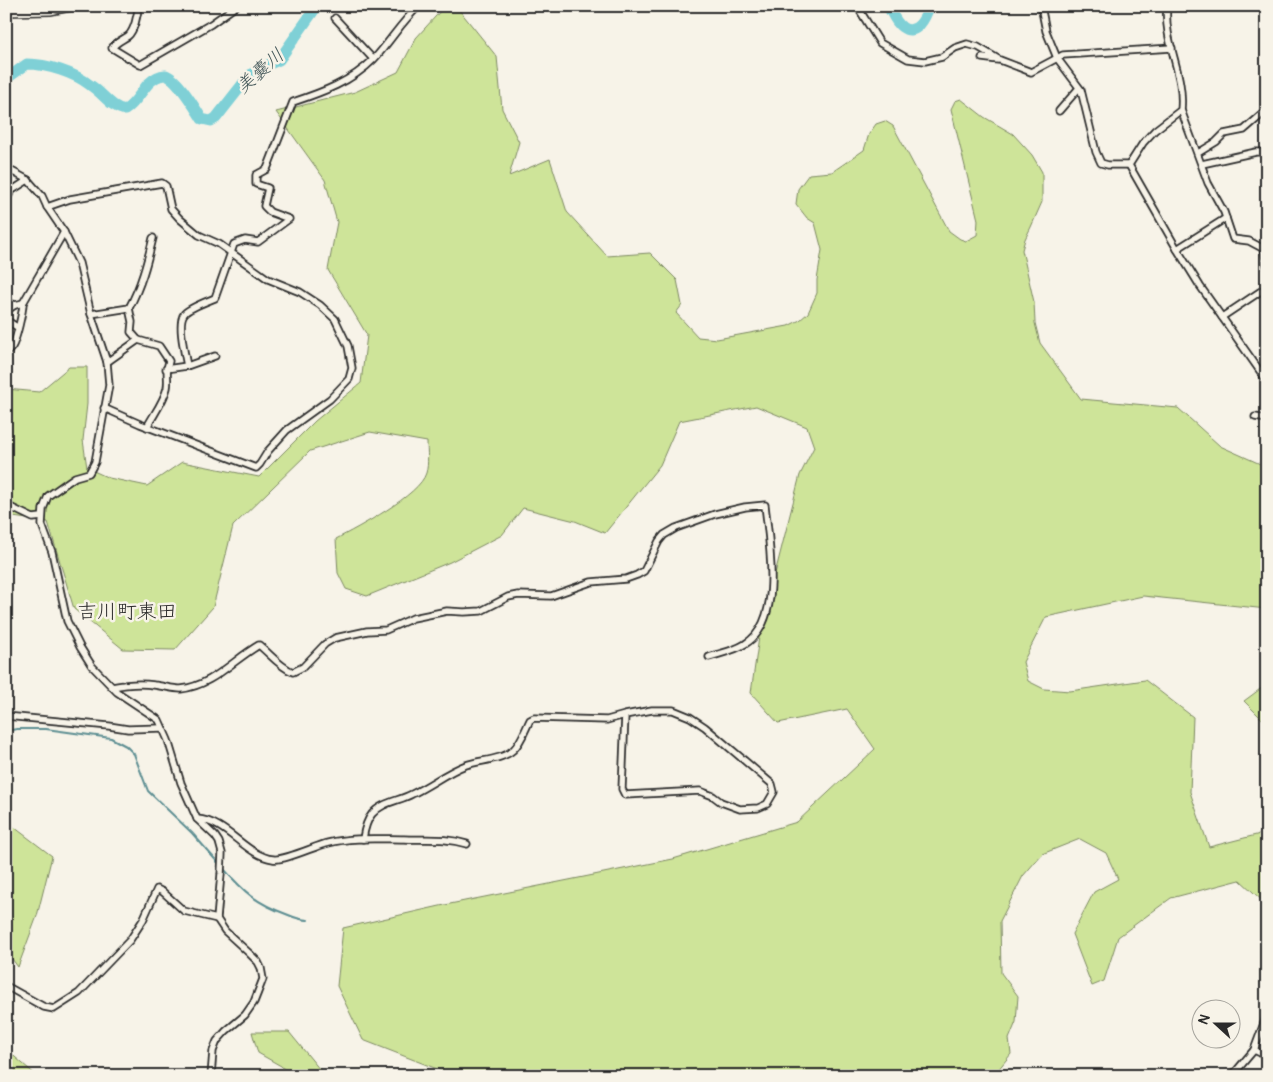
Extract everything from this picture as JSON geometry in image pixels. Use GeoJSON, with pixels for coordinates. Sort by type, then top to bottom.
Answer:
{"type":"FeatureCollection","features":[{"type":"Feature","properties":{"kind":"main road"},"geometry":{"type":"LineString","coordinates":[[6,11],[50,10],[70,6]]}},
{"type":"Feature","properties":{"kind":"street"},"geometry":{"type":"LineString","coordinates":[[138,6],[137,16],[130,34],[112,48],[140,65],[211,24],[236,6]]}},
{"type":"Feature","properties":{"kind":"street"},"geometry":{"type":"LineString","coordinates":[[187,366],[182,341],[182,318],[184,312],[215,298],[234,244],[245,240],[258,242],[289,219],[270,212],[264,206],[268,188],[256,184],[256,176],[267,169],[293,102],[326,91],[350,79],[373,59],[407,16],[418,6]]}},
{"type":"Feature","properties":{"kind":"street"},"geometry":{"type":"LineString","coordinates":[[857,6],[880,43],[908,59],[925,61],[942,57],[955,48],[967,44],[978,47],[1000,60],[1031,72],[1063,56],[1172,48]]}},
{"type":"Feature","properties":{"kind":"street"},"geometry":{"type":"LineString","coordinates":[[1041,6],[1046,31],[1057,58],[1079,88],[1088,114],[1096,152],[1101,163],[1129,165]]}},
{"type":"Feature","properties":{"kind":"street"},"geometry":{"type":"LineString","coordinates":[[1167,6],[1166,20],[1182,96],[1181,110],[1208,183],[1226,218],[1233,239],[1249,241],[1264,249],[1267,266]]}},
{"type":"Feature","properties":{"kind":"street"},"geometry":{"type":"LineString","coordinates":[[335,18],[373,59]]}},
{"type":"Feature","properties":{"kind":"street"},"geometry":{"type":"LineString","coordinates":[[982,58],[1000,60]]}},
{"type":"Feature","properties":{"kind":"street"},"geometry":{"type":"LineString","coordinates":[[1059,111],[1079,88]]}},
{"type":"Feature","properties":{"kind":"street"},"geometry":{"type":"LineString","coordinates":[[1129,165],[1143,143],[1155,130],[1181,110]]}},
{"type":"Feature","properties":{"kind":"street"},"geometry":{"type":"LineString","coordinates":[[1198,153],[1216,142],[1224,134],[1244,130],[1267,110]]}},
{"type":"Feature","properties":{"kind":"street"},"geometry":{"type":"LineString","coordinates":[[1202,164],[1267,152]]}},
{"type":"Feature","properties":{"kind":"street"},"geometry":{"type":"LineString","coordinates":[[1129,165],[1200,286],[1267,381]]}},
{"type":"Feature","properties":{"kind":"street"},"geometry":{"type":"LineString","coordinates":[[6,168],[28,180],[42,196],[46,207],[64,232],[79,263],[91,314],[107,362],[109,385],[96,462],[89,473],[74,477],[48,496],[43,509],[42,525],[52,552],[67,621],[92,666],[112,687],[159,720],[168,740],[181,783],[197,819],[219,842],[222,853],[222,874],[217,919],[224,931],[258,962],[263,979],[254,1002],[245,1015],[217,1041],[213,1052],[211,1076]]}},
{"type":"Feature","properties":{"kind":"street"},"geometry":{"type":"LineString","coordinates":[[6,201],[11,191],[28,180]]}},
{"type":"Feature","properties":{"kind":"street"},"geometry":{"type":"LineString","coordinates":[[46,207],[70,199],[162,183],[166,186],[171,209],[199,235],[230,251],[268,279],[300,292],[320,305],[335,319],[351,356],[352,368],[349,379],[330,399],[286,430],[256,468],[147,427],[104,408]]}},
{"type":"Feature","properties":{"kind":"street"},"geometry":{"type":"LineString","coordinates":[[1177,249],[1226,218]]}},
{"type":"Feature","properties":{"kind":"street"},"geometry":{"type":"LineString","coordinates":[[6,353],[12,347],[22,315],[23,303],[64,232]]}},
{"type":"Feature","properties":{"kind":"street"},"geometry":{"type":"LineString","coordinates":[[147,427],[168,386],[166,370],[169,361],[159,346],[138,340],[131,332],[132,322],[128,308],[138,291],[153,238]]}},
{"type":"Feature","properties":{"kind":"street"},"geometry":{"type":"LineString","coordinates":[[1222,317],[1267,287]]}},
{"type":"Feature","properties":{"kind":"street"},"geometry":{"type":"LineString","coordinates":[[6,300],[15,305]]}},
{"type":"Feature","properties":{"kind":"street"},"geometry":{"type":"LineString","coordinates":[[6,311],[15,305],[23,303]]}},
{"type":"Feature","properties":{"kind":"street"},"geometry":{"type":"LineString","coordinates":[[91,314],[128,308]]}},
{"type":"Feature","properties":{"kind":"street"},"geometry":{"type":"LineString","coordinates":[[6,320],[17,327]]}},
{"type":"Feature","properties":{"kind":"street"},"geometry":{"type":"LineString","coordinates":[[107,362],[138,340]]}},
{"type":"Feature","properties":{"kind":"street"},"geometry":{"type":"LineString","coordinates":[[166,370],[187,366],[215,356]]}},
{"type":"Feature","properties":{"kind":"street"},"geometry":{"type":"LineString","coordinates":[[1255,417],[1267,419]]}},
{"type":"Feature","properties":{"kind":"street"},"geometry":{"type":"LineString","coordinates":[[6,505],[33,518],[42,517]]}},
{"type":"Feature","properties":{"kind":"street"},"geometry":{"type":"LineString","coordinates":[[112,687],[133,683],[180,689],[195,686],[223,671],[247,652],[259,646],[285,669],[293,672],[303,667],[325,644],[335,638],[366,631],[386,630],[413,618],[447,611],[481,611],[508,597],[518,595],[551,596],[592,582],[626,579],[644,570],[659,541],[664,535],[676,528],[715,514],[745,507],[765,505],[771,577],[768,610],[756,635],[746,644],[708,657]]}},
{"type":"Feature","properties":{"kind":"street"},"geometry":{"type":"LineString","coordinates":[[363,839],[371,816],[376,811],[388,803],[411,795],[442,776],[466,765],[497,758],[513,751],[530,720],[534,718],[607,720],[625,715],[652,710],[673,710],[690,717],[705,727],[766,777],[772,784],[774,792],[767,804],[758,808],[740,809],[700,791],[625,795],[622,789],[625,715]]}},
{"type":"Feature","properties":{"kind":"street"},"geometry":{"type":"LineString","coordinates":[[6,716],[128,729],[162,728]]}},
{"type":"Feature","properties":{"kind":"street"},"geometry":{"type":"LineString","coordinates":[[197,819],[215,824],[258,853],[273,859],[330,842],[363,839],[452,839],[468,844]]}},
{"type":"Feature","properties":{"kind":"street"},"geometry":{"type":"LineString","coordinates":[[6,986],[44,1007],[54,1009],[79,993],[130,940],[143,920],[157,889],[184,911],[217,919]]}},
{"type":"Feature","properties":{"kind":"street"},"geometry":{"type":"LineString","coordinates":[[1232,1076],[1254,1050],[1267,1015]]}},
{"type":"Feature","properties":{"kind":"street"},"geometry":{"type":"LineString","coordinates":[[1254,1050],[1267,1056]]}},
{"type":"Feature","properties":{"kind":"green space"},"geometry":{"type":"Polygon","coordinates":[[[445,6],[456,6],[497,57],[502,109],[519,142],[509,176],[550,159],[567,212],[607,256],[650,253],[677,280],[682,305],[676,313],[698,337],[717,339],[788,326],[800,320],[808,313],[817,293],[817,280],[822,250],[815,223],[807,218],[796,204],[798,189],[809,174],[832,172],[864,150],[869,134],[876,124],[885,121],[893,126],[949,231],[966,241],[977,235],[978,220],[951,109],[955,101],[961,99],[984,117],[1013,134],[1032,155],[1042,172],[1042,202],[1022,250],[1034,302],[1035,323],[1040,343],[1081,399],[1178,408],[1220,446],[1267,467],[1267,609],[1143,596],[1046,617],[1023,662],[1028,681],[1044,689],[1070,691],[1145,680],[1193,717],[1190,792],[1209,847],[1264,833],[1267,830],[1267,905],[1240,880],[1171,898],[1118,937],[1104,981],[1092,986],[1072,934],[1094,892],[1118,879],[1106,853],[1080,839],[1042,854],[1023,876],[1000,921],[1001,973],[1018,996],[1016,1022],[1009,1039],[1011,1054],[993,1076],[455,1076],[363,1040],[337,986],[343,928],[440,906],[673,859],[797,822],[875,749],[847,709],[778,723],[751,693],[759,637],[800,475],[814,447],[807,427],[756,406],[679,421],[660,465],[605,533],[575,521],[523,508],[502,535],[450,562],[367,596],[346,589],[338,573],[336,539],[387,510],[421,482],[427,469],[427,442],[370,432],[310,451],[233,526],[213,607],[175,650],[123,649],[74,609],[48,522],[6,516],[6,389],[39,392],[69,367],[87,367],[87,404],[83,440],[87,468],[109,478],[147,486],[182,462],[259,477],[315,421],[361,383],[367,335],[328,270],[337,222],[325,180],[276,112],[355,92],[398,72],[416,38],[445,6]]]}},
{"type":"Feature","properties":{"kind":"green space"},"geometry":{"type":"Polygon","coordinates":[[[1267,684],[1267,724],[1244,701],[1267,684]]]}},
{"type":"Feature","properties":{"kind":"green space"},"geometry":{"type":"Polygon","coordinates":[[[6,821],[52,856],[37,916],[18,967],[6,951],[6,821]]]}},
{"type":"Feature","properties":{"kind":"green space"},"geometry":{"type":"Polygon","coordinates":[[[252,1032],[289,1032],[325,1076],[292,1076],[281,1066],[258,1053],[252,1032]]]}},
{"type":"Feature","properties":{"kind":"green space"},"geometry":{"type":"Polygon","coordinates":[[[6,1049],[8,1051],[37,1076],[6,1076],[6,1049]]]}},
{"type":"Feature","properties":{"kind":"waterway","name":"美嚢川"},"geometry":{"type":"LineString","coordinates":[[6,79],[27,64],[52,67],[84,81],[115,106],[125,110],[135,102],[150,82],[165,75],[175,81],[202,119],[211,121],[216,118],[249,76],[258,69],[279,60],[317,6]]}},
{"type":"Feature","properties":{"kind":"waterway","name":"美嚢川"},"geometry":{"type":"LineString","coordinates":[[888,6],[896,20],[907,30],[912,30],[920,25],[929,6]]}},
{"type":"Feature","properties":{"kind":"waterway"},"geometry":{"type":"LineString","coordinates":[[6,731],[46,729],[111,738],[126,746],[134,754],[148,791],[192,833],[220,865]]}},
{"type":"Feature","properties":{"kind":"waterway"},"geometry":{"type":"LineString","coordinates":[[223,868],[237,884],[266,906],[299,919],[308,920]]}},
{"type":"Feature","properties":{"kind":"district","name":"吉川町東田"},"geometry":{"type":"Point","coordinates":[127,611]}}]}
